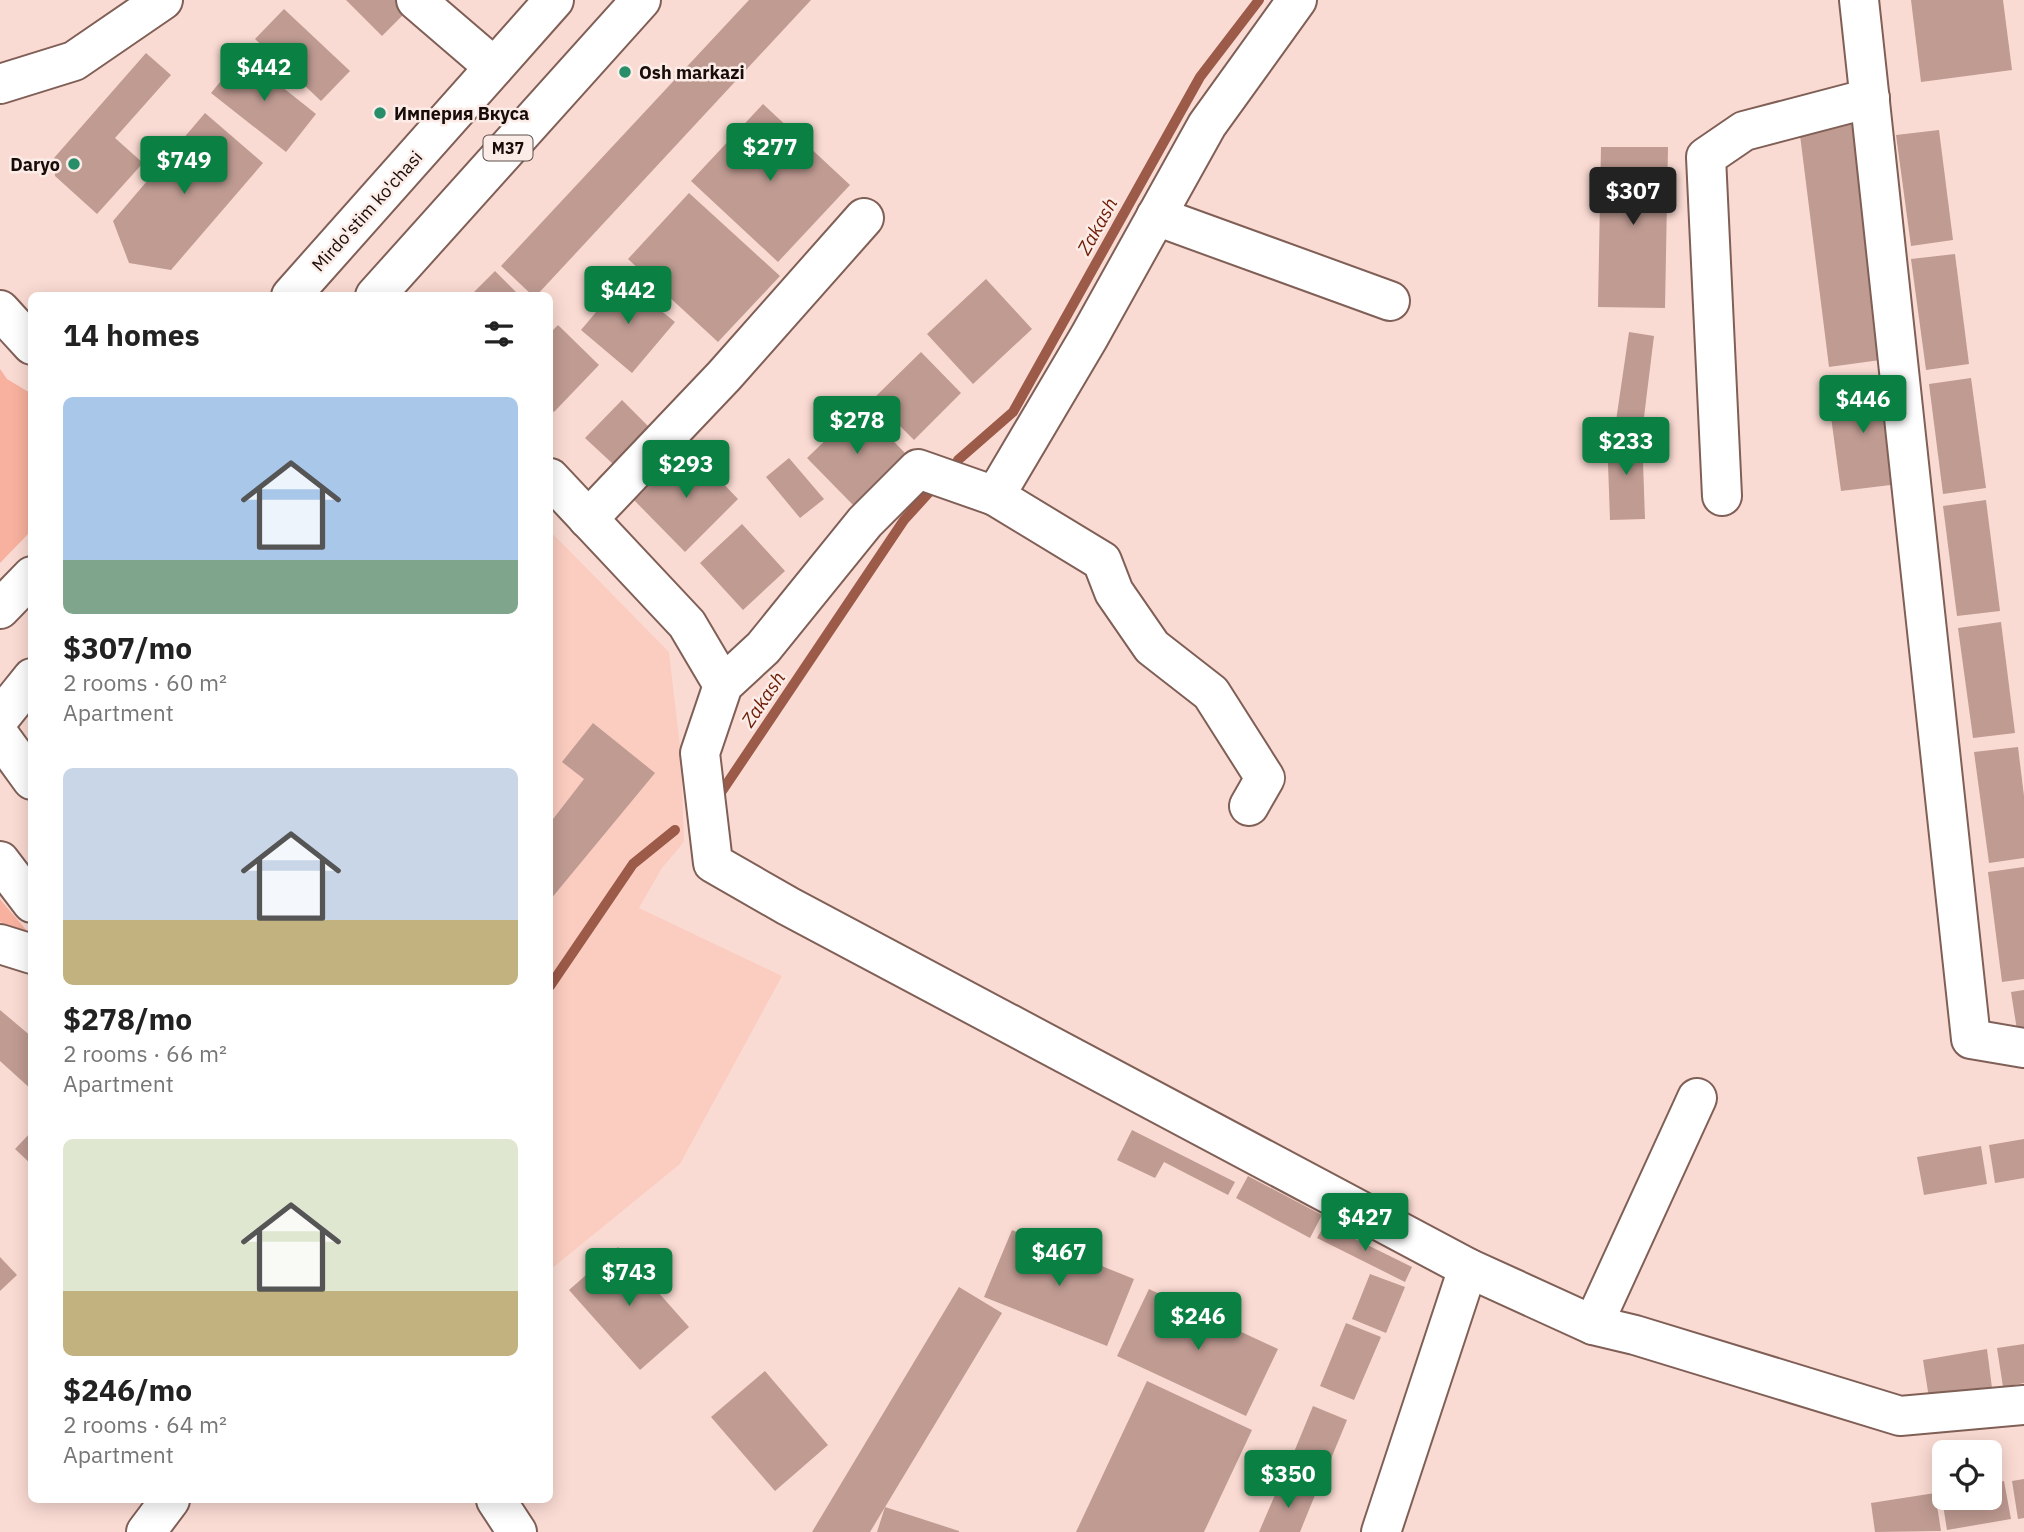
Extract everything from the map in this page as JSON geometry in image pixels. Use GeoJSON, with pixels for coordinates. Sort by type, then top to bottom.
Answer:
{"type":"FeatureCollection","features":[{"type":"Feature","properties":{"kind":"main road"},"geometry":{"type":"LineString","coordinates":[[0,84],[74,61],[163,0]]}},
{"type":"Feature","properties":{"kind":"main road"},"geometry":{"type":"LineString","coordinates":[[416,0],[494,67]]}},
{"type":"Feature","properties":{"kind":"main road","name":"Mirdo'stim ko'chasi"},"geometry":{"type":"LineString","coordinates":[[295,292],[554,0]]}},
{"type":"Feature","properties":{"kind":"main road","name":"M37"},"geometry":{"type":"LineString","coordinates":[[379,292],[641,0]]}},
{"type":"Feature","properties":{"kind":"main road"},"geometry":{"type":"LineString","coordinates":[[995,496],[1089,337],[1207,125],[1297,0]]}},
{"type":"Feature","properties":{"kind":"main road"},"geometry":{"type":"LineString","coordinates":[[1859,0],[1971,1040],[2024,1048]]}},
{"type":"Feature","properties":{"kind":"main road"},"geometry":{"type":"LineString","coordinates":[[1722,496],[1706,157],[1744,131],[1870,98]]}},
{"type":"Feature","properties":{"kind":"main road"},"geometry":{"type":"LineString","coordinates":[[1156,216],[1390,301]]}},
{"type":"Feature","properties":{"kind":"main road"},"geometry":{"type":"LineString","coordinates":[[588,519],[724,376],[864,218]]}},
{"type":"Feature","properties":{"kind":"main road"},"geometry":{"type":"LineString","coordinates":[[0,310],[28,341]]}},
{"type":"Feature","properties":{"kind":"main road"},"geometry":{"type":"LineString","coordinates":[[1249,806],[1265,778],[1211,693],[1153,647],[1114,593],[1102,561],[995,496],[918,469],[864,522],[763,648],[723,685],[700,754],[713,863],[788,906],[1468,1268],[1593,1325],[1635,1335],[1900,1416],[2024,1405]]}},
{"type":"Feature","properties":{"kind":"main road"},"geometry":{"type":"LineString","coordinates":[[553,481],[687,624],[723,685]]}},
{"type":"Feature","properties":{"kind":"main road"},"geometry":{"type":"LineString","coordinates":[[0,609],[28,580]]}},
{"type":"Feature","properties":{"kind":"main road"},"geometry":{"type":"LineString","coordinates":[[0,718],[28,683]]}},
{"type":"Feature","properties":{"kind":"main road"},"geometry":{"type":"LineString","coordinates":[[0,736],[28,774]]}},
{"type":"Feature","properties":{"kind":"main road"},"geometry":{"type":"LineString","coordinates":[[0,861],[28,898]]}},
{"type":"Feature","properties":{"kind":"main road"},"geometry":{"type":"LineString","coordinates":[[0,944],[28,953]]}},
{"type":"Feature","properties":{"kind":"main road"},"geometry":{"type":"LineString","coordinates":[[1593,1325],[1697,1098]]}},
{"type":"Feature","properties":{"kind":"main road"},"geometry":{"type":"LineString","coordinates":[[1381,1532],[1468,1268]]}},
{"type":"Feature","properties":{"kind":"main road"},"geometry":{"type":"LineString","coordinates":[[146,1532],[168,1503]]}},
{"type":"Feature","properties":{"kind":"main road"},"geometry":{"type":"LineString","coordinates":[[498,1503],[517,1532]]}},
{"type":"Feature","properties":{"kind":"shaded area"},"geometry":{"type":"Polygon","coordinates":[[[0,369],[7,379],[28,392],[28,534],[0,563],[0,369]]]}},
{"type":"Feature","properties":{"kind":"shaded area"},"geometry":{"type":"Polygon","coordinates":[[[553,534],[669,652],[681,755],[684,842],[662,868],[639,908],[782,976],[680,1164],[553,1268],[553,534]]]}},
{"type":"Feature","properties":{"kind":"shaded area"},"geometry":{"type":"Polygon","coordinates":[[[0,899],[27,931],[0,922],[0,899]]]}},
{"type":"Feature","properties":{"kind":"building"},"geometry":{"type":"Polygon","coordinates":[[[346,0],[400,0],[409,9],[382,36],[346,0]]]}},
{"type":"Feature","properties":{"kind":"building"},"geometry":{"type":"Polygon","coordinates":[[[749,0],[811,0],[540,292],[529,292],[501,266],[749,0]]]}},
{"type":"Feature","properties":{"kind":"building"},"geometry":{"type":"Polygon","coordinates":[[[1911,0],[2003,0],[2012,70],[1921,82],[1911,0]]]}},
{"type":"Feature","properties":{"kind":"building"},"geometry":{"type":"Polygon","coordinates":[[[284,9],[350,71],[321,101],[255,39],[284,9]]]}},
{"type":"Feature","properties":{"kind":"building"},"geometry":{"type":"Polygon","coordinates":[[[146,53],[171,75],[115,138],[143,163],[97,214],[55,176],[54,158],[146,53]]]}},
{"type":"Feature","properties":{"kind":"building"},"geometry":{"type":"Polygon","coordinates":[[[242,55],[316,114],[286,152],[211,93],[242,55]]]}},
{"type":"Feature","properties":{"kind":"building"},"geometry":{"type":"Polygon","coordinates":[[[763,104],[850,185],[778,262],[691,181],[763,104]]]}},
{"type":"Feature","properties":{"kind":"building"},"geometry":{"type":"Polygon","coordinates":[[[205,113],[263,163],[171,270],[129,263],[113,221],[205,113]]]}},
{"type":"Feature","properties":{"kind":"building"},"geometry":{"type":"Polygon","coordinates":[[[1865,119],[1895,358],[1829,367],[1799,127],[1865,119]]]}},
{"type":"Feature","properties":{"kind":"building"},"geometry":{"type":"Polygon","coordinates":[[[1939,130],[1953,240],[1911,246],[1896,135],[1939,130]]]}},
{"type":"Feature","properties":{"kind":"building"},"geometry":{"type":"Polygon","coordinates":[[[1601,147],[1668,147],[1665,308],[1598,307],[1601,147]]]}},
{"type":"Feature","properties":{"kind":"building"},"geometry":{"type":"Polygon","coordinates":[[[689,193],[780,276],[718,342],[628,259],[689,193]]]}},
{"type":"Feature","properties":{"kind":"building"},"geometry":{"type":"Polygon","coordinates":[[[1955,254],[1969,364],[1926,370],[1911,259],[1955,254]]]}},
{"type":"Feature","properties":{"kind":"building"},"geometry":{"type":"Polygon","coordinates":[[[495,271],[516,292],[474,292],[495,271]]]}},
{"type":"Feature","properties":{"kind":"building"},"geometry":{"type":"Polygon","coordinates":[[[986,279],[1032,329],[973,384],[927,334],[986,279]]]}},
{"type":"Feature","properties":{"kind":"building"},"geometry":{"type":"Polygon","coordinates":[[[623,280],[675,322],[632,373],[581,330],[623,280]]]}},
{"type":"Feature","properties":{"kind":"building"},"geometry":{"type":"Polygon","coordinates":[[[558,325],[599,365],[554,412],[553,411],[553,330],[558,325]]]}},
{"type":"Feature","properties":{"kind":"building"},"geometry":{"type":"Polygon","coordinates":[[[1629,332],[1654,336],[1643,425],[1616,421],[1629,332]]]}},
{"type":"Feature","properties":{"kind":"building"},"geometry":{"type":"Polygon","coordinates":[[[921,352],[961,393],[914,440],[873,399],[921,352]]]}},
{"type":"Feature","properties":{"kind":"building"},"geometry":{"type":"Polygon","coordinates":[[[1971,378],[1986,488],[1943,494],[1929,384],[1971,378]]]}},
{"type":"Feature","properties":{"kind":"building"},"geometry":{"type":"Polygon","coordinates":[[[1885,379],[1899,484],[1841,491],[1827,387],[1885,379]]]}},
{"type":"Feature","properties":{"kind":"building"},"geometry":{"type":"Polygon","coordinates":[[[622,400],[649,427],[613,464],[585,438],[622,400]]]}},
{"type":"Feature","properties":{"kind":"building"},"geometry":{"type":"Polygon","coordinates":[[[860,407],[906,454],[854,506],[807,458],[860,407]]]}},
{"type":"Feature","properties":{"kind":"building"},"geometry":{"type":"Polygon","coordinates":[[[1642,433],[1645,519],[1610,520],[1607,435],[1642,433]]]}},
{"type":"Feature","properties":{"kind":"building"},"geometry":{"type":"Polygon","coordinates":[[[688,447],[738,499],[685,552],[634,500],[688,447]]]}},
{"type":"Feature","properties":{"kind":"building"},"geometry":{"type":"Polygon","coordinates":[[[789,458],[824,499],[800,518],[766,477],[789,458]]]}},
{"type":"Feature","properties":{"kind":"building"},"geometry":{"type":"Polygon","coordinates":[[[1986,500],[2000,611],[1957,616],[1943,506],[1986,500]]]}},
{"type":"Feature","properties":{"kind":"building"},"geometry":{"type":"Polygon","coordinates":[[[742,524],[785,571],[743,610],[700,563],[742,524]]]}},
{"type":"Feature","properties":{"kind":"building"},"geometry":{"type":"Polygon","coordinates":[[[2001,622],[2015,733],[1973,738],[1958,628],[2001,622]]]}},
{"type":"Feature","properties":{"kind":"building"},"geometry":{"type":"Polygon","coordinates":[[[593,723],[655,773],[553,896],[553,819],[584,779],[562,762],[593,723]]]}},
{"type":"Feature","properties":{"kind":"building"},"geometry":{"type":"Polygon","coordinates":[[[2018,747],[2024,796],[2024,858],[1989,863],[1974,752],[2018,747]]]}},
{"type":"Feature","properties":{"kind":"building"},"geometry":{"type":"Polygon","coordinates":[[[2024,867],[2024,979],[2002,982],[1988,872],[2024,867]]]}},
{"type":"Feature","properties":{"kind":"building"},"geometry":{"type":"Polygon","coordinates":[[[2024,990],[2024,1029],[2017,1030],[2011,992],[2024,990]]]}},
{"type":"Feature","properties":{"kind":"building"},"geometry":{"type":"Polygon","coordinates":[[[0,1010],[28,1034],[28,1086],[0,1061],[0,1010]]]}},
{"type":"Feature","properties":{"kind":"building"},"geometry":{"type":"Polygon","coordinates":[[[1132,1130],[1235,1182],[1228,1195],[1164,1162],[1155,1178],[1117,1160],[1132,1130]]]}},
{"type":"Feature","properties":{"kind":"building"},"geometry":{"type":"Polygon","coordinates":[[[28,1135],[28,1161],[15,1149],[28,1135]]]}},
{"type":"Feature","properties":{"kind":"building"},"geometry":{"type":"Polygon","coordinates":[[[2024,1139],[2024,1178],[1995,1183],[1989,1145],[2024,1139]]]}},
{"type":"Feature","properties":{"kind":"building"},"geometry":{"type":"Polygon","coordinates":[[[1981,1146],[1987,1184],[1924,1195],[1917,1157],[1981,1146]]]}},
{"type":"Feature","properties":{"kind":"building"},"geometry":{"type":"Polygon","coordinates":[[[1248,1176],[1322,1215],[1310,1238],[1236,1198],[1248,1176]]]}},
{"type":"Feature","properties":{"kind":"building"},"geometry":{"type":"Polygon","coordinates":[[[1325,1224],[1412,1267],[1405,1282],[1317,1238],[1325,1224]]]}},
{"type":"Feature","properties":{"kind":"building"},"geometry":{"type":"Polygon","coordinates":[[[1012,1230],[1134,1279],[1107,1346],[984,1297],[1012,1230]]]}},
{"type":"Feature","properties":{"kind":"building"},"geometry":{"type":"Polygon","coordinates":[[[618,1247],[689,1327],[640,1370],[569,1290],[618,1247]]]}},
{"type":"Feature","properties":{"kind":"building"},"geometry":{"type":"Polygon","coordinates":[[[0,1257],[17,1275],[0,1291],[0,1257]]]}},
{"type":"Feature","properties":{"kind":"building"},"geometry":{"type":"Polygon","coordinates":[[[1370,1274],[1405,1287],[1386,1333],[1352,1319],[1370,1274]]]}},
{"type":"Feature","properties":{"kind":"building"},"geometry":{"type":"Polygon","coordinates":[[[959,1287],[1002,1313],[870,1532],[812,1532],[959,1287]]]}},
{"type":"Feature","properties":{"kind":"building"},"geometry":{"type":"Polygon","coordinates":[[[1149,1289],[1278,1349],[1246,1416],[1117,1356],[1149,1289]]]}},
{"type":"Feature","properties":{"kind":"building"},"geometry":{"type":"Polygon","coordinates":[[[1346,1323],[1381,1337],[1354,1400],[1320,1386],[1346,1323]]]}},
{"type":"Feature","properties":{"kind":"building"},"geometry":{"type":"Polygon","coordinates":[[[2024,1344],[2024,1383],[2003,1387],[1997,1348],[2024,1344]]]}},
{"type":"Feature","properties":{"kind":"building"},"geometry":{"type":"Polygon","coordinates":[[[1987,1349],[1992,1388],[1929,1398],[1923,1360],[1987,1349]]]}},
{"type":"Feature","properties":{"kind":"building"},"geometry":{"type":"Polygon","coordinates":[[[765,1371],[828,1445],[775,1491],[711,1417],[765,1371]]]}},
{"type":"Feature","properties":{"kind":"building"},"geometry":{"type":"Polygon","coordinates":[[[1147,1381],[1252,1430],[1204,1532],[1076,1532],[1147,1381]]]}},
{"type":"Feature","properties":{"kind":"building"},"geometry":{"type":"Polygon","coordinates":[[[1313,1406],[1347,1420],[1321,1483],[1287,1469],[1313,1406]]]}},
{"type":"Feature","properties":{"kind":"building"},"geometry":{"type":"Polygon","coordinates":[[[2024,1479],[2024,1518],[2018,1519],[2012,1481],[2024,1479]]]}},
{"type":"Feature","properties":{"kind":"building"},"geometry":{"type":"Polygon","coordinates":[[[1281,1481],[1315,1495],[1300,1532],[1259,1532],[1281,1481]]]}},
{"type":"Feature","properties":{"kind":"building"},"geometry":{"type":"Polygon","coordinates":[[[2002,1481],[2011,1519],[1947,1530],[1944,1510],[2002,1510],[2002,1481]]]}},
{"type":"Feature","properties":{"kind":"building"},"geometry":{"type":"Polygon","coordinates":[[[1932,1493],[1932,1510],[1938,1510],[1941,1531],[1875,1532],[1871,1503],[1932,1493]]]}},
{"type":"Feature","properties":{"kind":"building"},"geometry":{"type":"Polygon","coordinates":[[[885,1507],[959,1531],[959,1532],[877,1532],[885,1507]]]}},
{"type":"Feature","properties":{"kind":"waterway","name":"Zakash"},"geometry":{"type":"LineString","coordinates":[[958,460],[1013,412],[1200,77],[1259,0]]}},
{"type":"Feature","properties":{"kind":"waterway","name":"Zakash"},"geometry":{"type":"LineString","coordinates":[[720,794],[904,520],[934,487]]}},
{"type":"Feature","properties":{"kind":"waterway","name":"Zakash"},"geometry":{"type":"LineString","coordinates":[[553,982],[633,864],[675,830]]}},
{"type":"Feature","properties":{"kind":"place","name":"Osh markazi"},"geometry":{"type":"Point","coordinates":[625,72]}},
{"type":"Feature","properties":{"kind":"place","name":"Империя Вкуса"},"geometry":{"type":"Point","coordinates":[380,113]}},
{"type":"Feature","properties":{"kind":"place","name":"Daryo"},"geometry":{"type":"Point","coordinates":[74,164]}}]}
